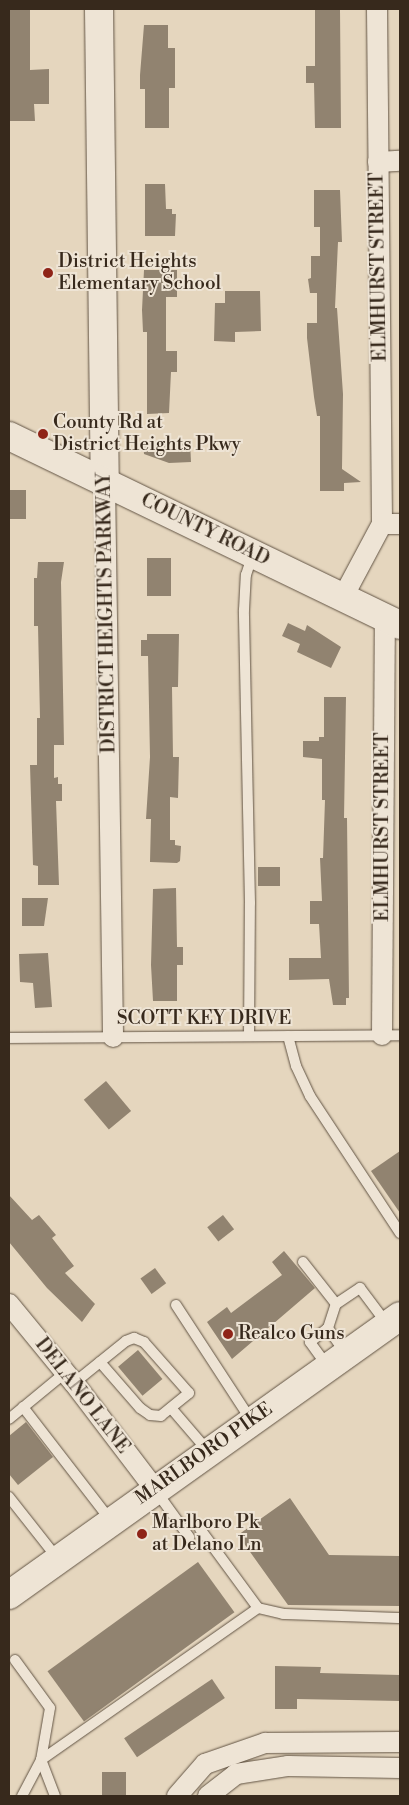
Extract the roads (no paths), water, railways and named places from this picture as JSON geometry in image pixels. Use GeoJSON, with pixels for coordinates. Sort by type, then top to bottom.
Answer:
{"type":"FeatureCollection","features":[{"type":"Feature","properties":{"kind":"street","name":"DISTRICT HEIGHTS PARKWAY"},"geometry":{"type":"LineString","coordinates":[[99,9],[113,1037]]}},
{"type":"Feature","properties":{"kind":"street","name":"ELMHURST STREET"},"geometry":{"type":"LineString","coordinates":[[377,9],[378,162],[391,524]]}},
{"type":"Feature","properties":{"kind":"street"},"geometry":{"type":"LineString","coordinates":[[378,162],[400,161]]}},
{"type":"Feature","properties":{"kind":"street","name":"COUNTY ROAD"},"geometry":{"type":"LineString","coordinates":[[9,436],[392,622]]}},
{"type":"Feature","properties":{"kind":"street"},"geometry":{"type":"LineString","coordinates":[[343,597],[391,524]]}},
{"type":"Feature","properties":{"kind":"street","name":"ELMHURST STREET"},"geometry":{"type":"LineString","coordinates":[[391,1035],[392,622]]}},
{"type":"Feature","properties":{"kind":"street","name":"DELANO LANE"},"geometry":{"type":"LineString","coordinates":[[9,1304],[70,1378],[154,1488]]}},
{"type":"Feature","properties":{"kind":"street","name":"MARLBORO PIKE"},"geometry":{"type":"LineString","coordinates":[[9,1595],[154,1488],[394,1320]]}},
{"type":"Feature","properties":{"kind":"street"},"geometry":{"type":"LineString","coordinates":[[288,1766],[290,1742]]}},
{"type":"Feature","properties":{"kind":"street"},"geometry":{"type":"LineString","coordinates":[[177,1796],[205,1764],[265,1743],[400,1742]]}},
{"type":"Feature","properties":{"kind":"street"},"geometry":{"type":"LineString","coordinates":[[208,1796],[236,1774],[288,1766],[400,1768]]}},
{"type":"Feature","properties":{"kind":"lane"},"geometry":{"type":"LineString","coordinates":[[249,1036],[244,610],[246,575],[252,553]]}},
{"type":"Feature","properties":{"kind":"lane","name":"SCOTT KEY DRIVE"},"geometry":{"type":"LineString","coordinates":[[9,1038],[391,1035]]}},
{"type":"Feature","properties":{"kind":"lane"},"geometry":{"type":"LineString","coordinates":[[288,1036],[296,1066],[310,1096],[400,1233]]}},
{"type":"Feature","properties":{"kind":"lane"},"geometry":{"type":"LineString","coordinates":[[303,1262],[336,1304]]}},
{"type":"Feature","properties":{"kind":"lane"},"geometry":{"type":"LineString","coordinates":[[337,1360],[310,1342],[328,1328],[336,1304],[360,1288],[394,1320]]}},
{"type":"Feature","properties":{"kind":"lane"},"geometry":{"type":"LineString","coordinates":[[176,1305],[252,1420]]}},
{"type":"Feature","properties":{"kind":"lane"},"geometry":{"type":"LineString","coordinates":[[328,1328],[337,1360]]}},
{"type":"Feature","properties":{"kind":"lane"},"geometry":{"type":"LineString","coordinates":[[9,1419],[23,1407],[100,1362],[126,1341],[134,1338],[144,1342],[189,1393],[161,1416],[150,1415],[140,1408],[100,1362]]}},
{"type":"Feature","properties":{"kind":"lane"},"geometry":{"type":"LineString","coordinates":[[23,1407],[111,1521]]}},
{"type":"Feature","properties":{"kind":"lane"},"geometry":{"type":"LineString","coordinates":[[171,1408],[208,1451]]}},
{"type":"Feature","properties":{"kind":"lane"},"geometry":{"type":"LineString","coordinates":[[154,1488],[189,1536]]}},
{"type":"Feature","properties":{"kind":"lane"},"geometry":{"type":"LineString","coordinates":[[9,1497],[58,1559]]}},
{"type":"Feature","properties":{"kind":"lane"},"geometry":{"type":"LineString","coordinates":[[200,1529],[258,1608],[283,1614],[400,1618]]}},
{"type":"Feature","properties":{"kind":"lane"},"geometry":{"type":"LineString","coordinates":[[41,1760],[258,1608]]}},
{"type":"Feature","properties":{"kind":"lane"},"geometry":{"type":"LineString","coordinates":[[14,1660],[50,1708],[41,1760],[22,1796]]}},
{"type":"Feature","properties":{"kind":"lane"},"geometry":{"type":"LineString","coordinates":[[41,1760],[55,1796]]}},
{"type":"Feature","properties":{"kind":"place","name":"District Heights Elementary School"},"geometry":{"type":"Point","coordinates":[48,273]}},
{"type":"Feature","properties":{"kind":"place","name":"County Rd at District Heights Pkwy"},"geometry":{"type":"Point","coordinates":[43,434]}},
{"type":"Feature","properties":{"kind":"place","name":"Realco Guns"},"geometry":{"type":"Point","coordinates":[228,1334]}},
{"type":"Feature","properties":{"kind":"place","name":"Marlboro Pk at Delano Ln"},"geometry":{"type":"Point","coordinates":[142,1534]}}]}
